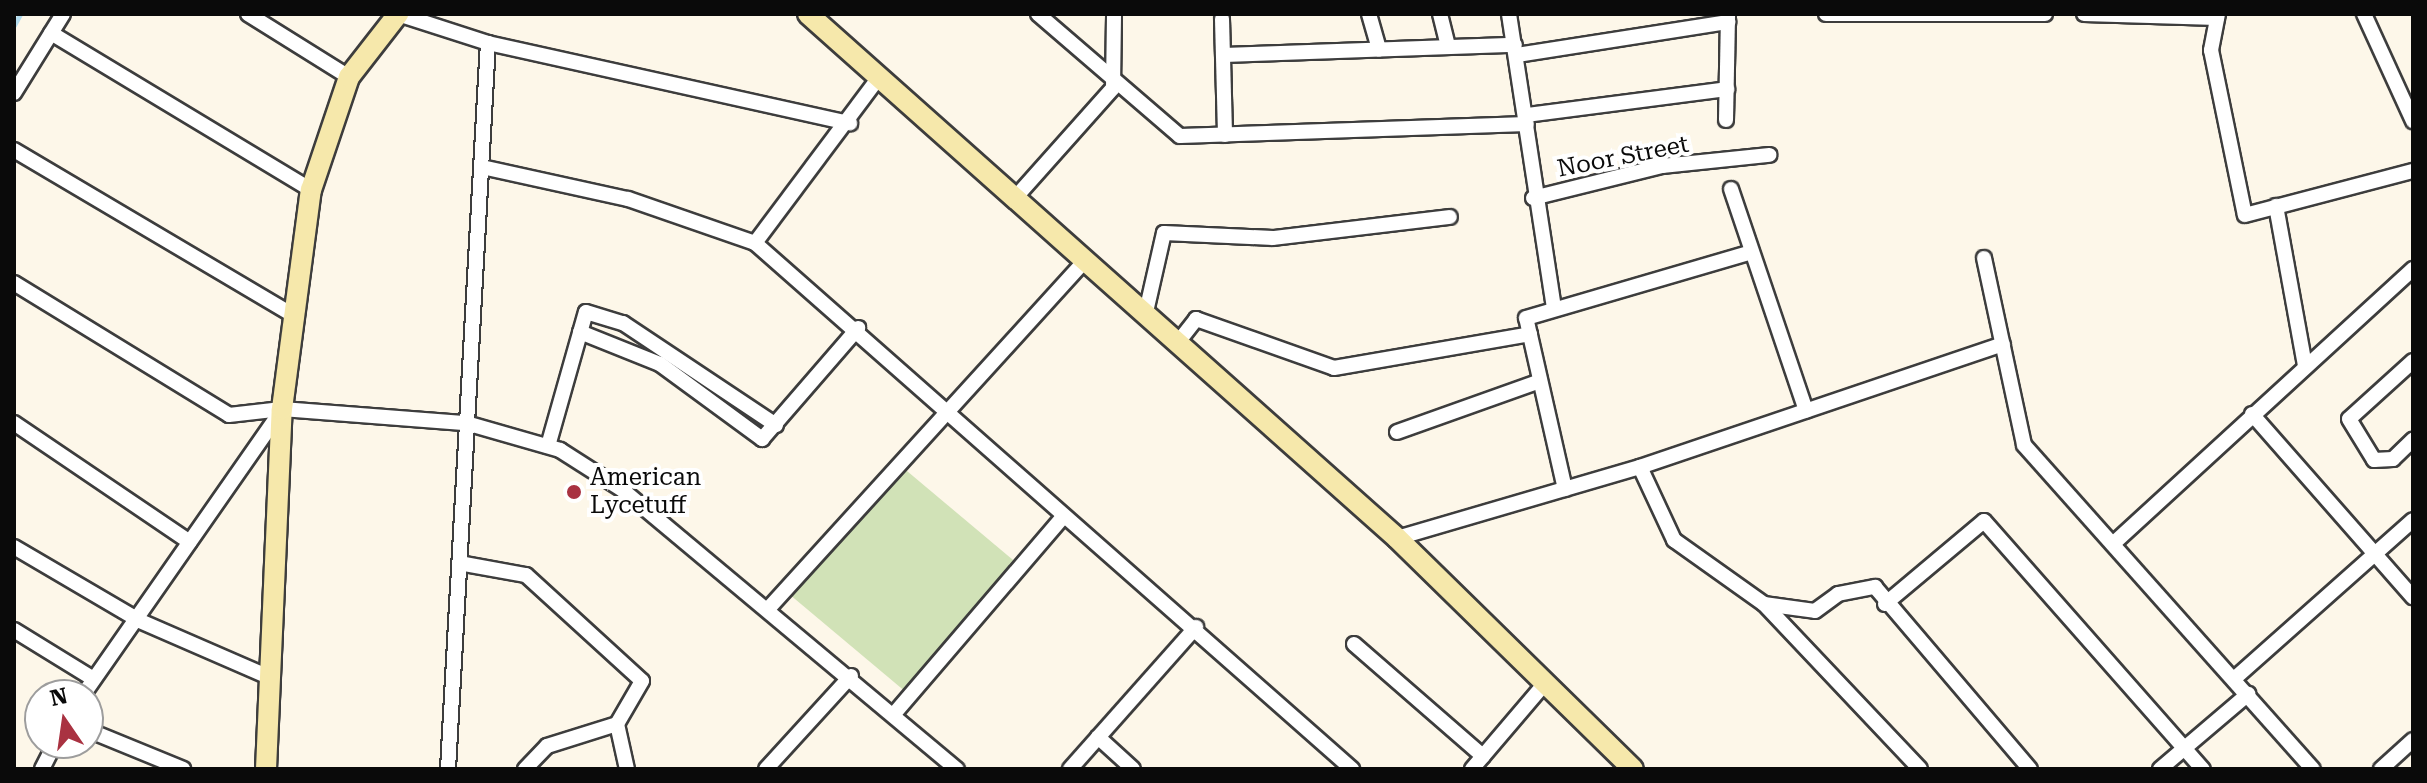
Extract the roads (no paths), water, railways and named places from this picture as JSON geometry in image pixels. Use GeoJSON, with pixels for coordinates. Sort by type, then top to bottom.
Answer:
{"type":"FeatureCollection","features":[{"type":"Feature","properties":{"kind":"street"},"geometry":{"type":"LineString","coordinates":[[14,93],[63,14]]}},
{"type":"Feature","properties":{"kind":"street"},"geometry":{"type":"LineString","coordinates":[[248,14],[349,77]]}},
{"type":"Feature","properties":{"kind":"street"},"geometry":{"type":"LineString","coordinates":[[266,769],[282,409],[311,190],[349,77],[398,14],[488,43],[850,123]]}},
{"type":"Feature","properties":{"kind":"street"},"geometry":{"type":"LineString","coordinates":[[808,14],[1397,538],[1633,769]]}},
{"type":"Feature","properties":{"kind":"street"},"geometry":{"type":"LineString","coordinates":[[1038,14],[1180,136],[1527,120],[1727,89]]}},
{"type":"Feature","properties":{"kind":"street"},"geometry":{"type":"LineString","coordinates":[[1015,198],[1113,88],[1114,14]]}},
{"type":"Feature","properties":{"kind":"street"},"geometry":{"type":"LineString","coordinates":[[1369,14],[1379,50]]}},
{"type":"Feature","properties":{"kind":"street"},"geometry":{"type":"LineString","coordinates":[[1440,14],[1448,47]]}},
{"type":"Feature","properties":{"kind":"street"},"geometry":{"type":"LineString","coordinates":[[1509,14],[1527,120],[1533,198],[1554,309]]}},
{"type":"Feature","properties":{"kind":"street"},"geometry":{"type":"LineString","coordinates":[[1826,14],[2045,14]]}},
{"type":"Feature","properties":{"kind":"street"},"geometry":{"type":"LineString","coordinates":[[2084,14],[2218,16],[2211,50],[2245,215],[2413,171]]}},
{"type":"Feature","properties":{"kind":"street"},"geometry":{"type":"LineString","coordinates":[[2364,14],[2413,121]]}},
{"type":"Feature","properties":{"kind":"street"},"geometry":{"type":"LineString","coordinates":[[1224,55],[1448,47],[1516,50],[1728,18],[1726,120]]}},
{"type":"Feature","properties":{"kind":"street"},"geometry":{"type":"LineString","coordinates":[[1222,19],[1225,135]]}},
{"type":"Feature","properties":{"kind":"street"},"geometry":{"type":"LineString","coordinates":[[51,33],[311,190]]}},
{"type":"Feature","properties":{"kind":"street"},"geometry":{"type":"LineString","coordinates":[[448,769],[488,43]]}},
{"type":"Feature","properties":{"kind":"street"},"geometry":{"type":"LineString","coordinates":[[755,243],[850,123],[879,77]]}},
{"type":"Feature","properties":{"kind":"street"},"geometry":{"type":"LineString","coordinates":[[14,150],[293,315]]}},
{"type":"Feature","properties":{"kind":"street","name":"Noor Street"},"geometry":{"type":"LineString","coordinates":[[1533,198],[1662,166],[1769,155]]}},
{"type":"Feature","properties":{"kind":"street"},"geometry":{"type":"LineString","coordinates":[[482,167],[628,199],[755,243],[858,328],[943,414],[1196,627],[1352,769]]}},
{"type":"Feature","properties":{"kind":"street"},"geometry":{"type":"LineString","coordinates":[[1731,189],[1748,253],[1806,411]]}},
{"type":"Feature","properties":{"kind":"street"},"geometry":{"type":"LineString","coordinates":[[2276,206],[2305,366]]}},
{"type":"Feature","properties":{"kind":"street"},"geometry":{"type":"LineString","coordinates":[[1146,312],[1164,233],[1273,238],[1450,217]]}},
{"type":"Feature","properties":{"kind":"street"},"geometry":{"type":"LineString","coordinates":[[1565,489],[1526,318],[1748,253]]}},
{"type":"Feature","properties":{"kind":"street"},"geometry":{"type":"LineString","coordinates":[[1984,258],[2024,445],[2313,769]]}},
{"type":"Feature","properties":{"kind":"street"},"geometry":{"type":"LineString","coordinates":[[768,609],[1086,259]]}},
{"type":"Feature","properties":{"kind":"street"},"geometry":{"type":"LineString","coordinates":[[2114,543],[2413,269]]}},
{"type":"Feature","properties":{"kind":"street"},"geometry":{"type":"LineString","coordinates":[[14,283],[229,415],[282,409],[466,423],[548,446],[624,491],[851,676],[957,769]]}},
{"type":"Feature","properties":{"kind":"street"},"geometry":{"type":"LineString","coordinates":[[548,446],[586,312],[623,323],[776,425]]}},
{"type":"Feature","properties":{"kind":"street"},"geometry":{"type":"LineString","coordinates":[[1179,341],[1196,319],[1334,368],[1530,334]]}},
{"type":"Feature","properties":{"kind":"street"},"geometry":{"type":"LineString","coordinates":[[580,332],[660,364],[762,439],[858,328]]}},
{"type":"Feature","properties":{"kind":"street"},"geometry":{"type":"LineString","coordinates":[[1397,538],[1640,467],[2003,344]]}},
{"type":"Feature","properties":{"kind":"street"},"geometry":{"type":"LineString","coordinates":[[2413,361],[2349,419],[2374,460],[2393,459],[2413,440]]}},
{"type":"Feature","properties":{"kind":"street"},"geometry":{"type":"LineString","coordinates":[[1397,432],[1540,381]]}},
{"type":"Feature","properties":{"kind":"street"},"geometry":{"type":"LineString","coordinates":[[14,630],[92,678],[140,621],[190,542],[282,409]]}},
{"type":"Feature","properties":{"kind":"street"},"geometry":{"type":"LineString","coordinates":[[2252,414],[2413,597]]}},
{"type":"Feature","properties":{"kind":"street"},"geometry":{"type":"LineString","coordinates":[[14,423],[190,542]]}},
{"type":"Feature","properties":{"kind":"street"},"geometry":{"type":"LineString","coordinates":[[1640,467],[1674,540],[1764,604],[1920,769]]}},
{"type":"Feature","properties":{"kind":"street"},"geometry":{"type":"LineString","coordinates":[[894,714],[1063,517]]}},
{"type":"Feature","properties":{"kind":"street"},"geometry":{"type":"LineString","coordinates":[[2234,679],[2413,520]]}},
{"type":"Feature","properties":{"kind":"street"},"geometry":{"type":"LineString","coordinates":[[1885,604],[1984,521],[2203,769]]}},
{"type":"Feature","properties":{"kind":"street"},"geometry":{"type":"LineString","coordinates":[[14,547],[140,621],[271,678]]}},
{"type":"Feature","properties":{"kind":"street"},"geometry":{"type":"LineString","coordinates":[[459,563],[526,575],[642,681],[617,724],[547,746],[525,769]]}},
{"type":"Feature","properties":{"kind":"street"},"geometry":{"type":"LineString","coordinates":[[1764,604],[1815,611],[1838,594],[1875,587],[1885,604],[2030,769]]}},
{"type":"Feature","properties":{"kind":"street"},"geometry":{"type":"LineString","coordinates":[[1070,769],[1196,627]]}},
{"type":"Feature","properties":{"kind":"street"},"geometry":{"type":"LineString","coordinates":[[1354,644],[1483,756]]}},
{"type":"Feature","properties":{"kind":"street"},"geometry":{"type":"LineString","coordinates":[[766,769],[851,676]]}},
{"type":"Feature","properties":{"kind":"street"},"geometry":{"type":"LineString","coordinates":[[1472,769],[1546,682]]}},
{"type":"Feature","properties":{"kind":"street"},"geometry":{"type":"LineString","coordinates":[[2160,769],[2248,694]]}},
{"type":"Feature","properties":{"kind":"street"},"geometry":{"type":"LineString","coordinates":[[617,724],[627,769]]}},
{"type":"Feature","properties":{"kind":"street"},"geometry":{"type":"LineString","coordinates":[[104,737],[183,769]]}},
{"type":"Feature","properties":{"kind":"street"},"geometry":{"type":"LineString","coordinates":[[1098,737],[1133,769]]}},
{"type":"Feature","properties":{"kind":"street"},"geometry":{"type":"LineString","coordinates":[[2381,769],[2413,740]]}},
{"type":"Feature","properties":{"kind":"waterway"},"geometry":{"type":"LineString","coordinates":[[14,25],[20,14]]}},
{"type":"Feature","properties":{"kind":"place","name":"American Lycetuff"},"geometry":{"type":"Point","coordinates":[574,492]}}]}
